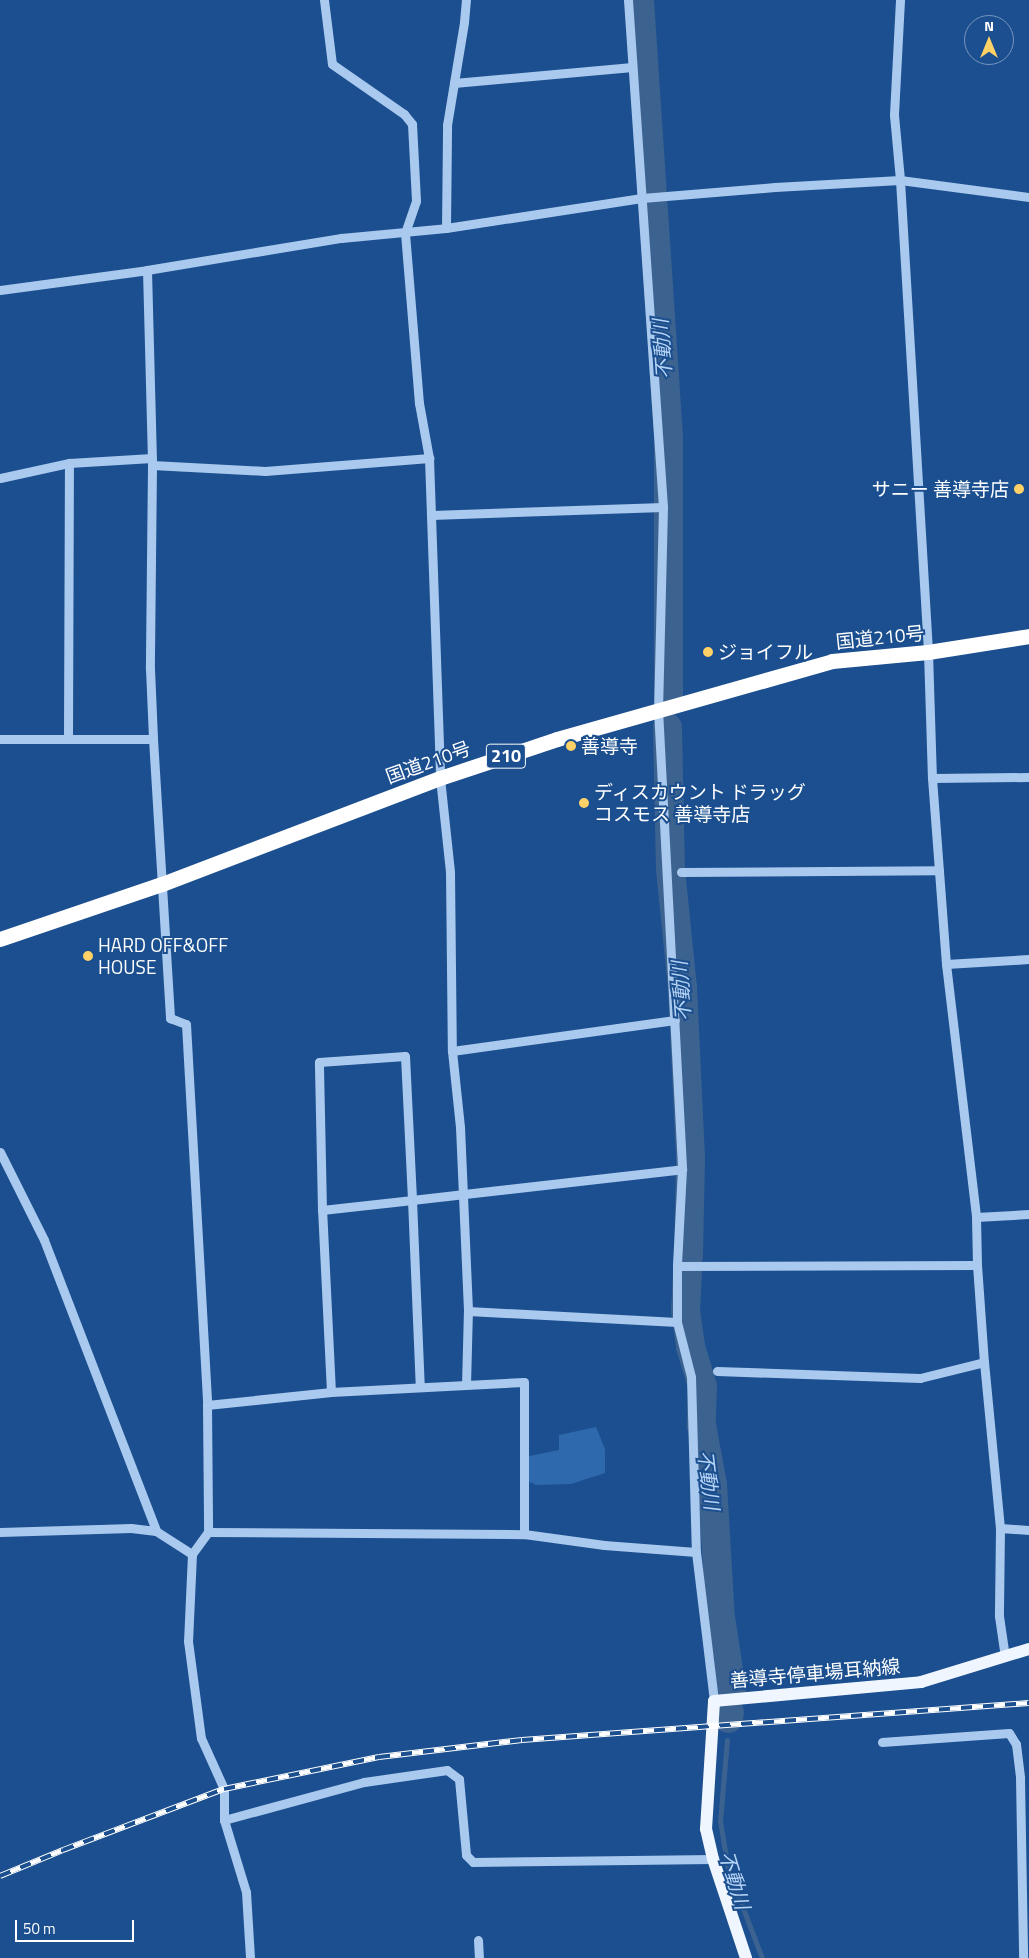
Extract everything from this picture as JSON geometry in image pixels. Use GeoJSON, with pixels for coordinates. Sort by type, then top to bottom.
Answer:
{"type":"FeatureCollection","features":[{"type":"Feature","properties":{"kind":"highway","name":"国道210号"},"geometry":{"type":"LineString","coordinates":[[0,939],[162,884],[440,778],[557,739],[658,709],[832,662],[928,652],[1029,636]]}},
{"type":"Feature","properties":{"kind":"main road","name":"善導寺停車場耳納線"},"geometry":{"type":"LineString","coordinates":[[746,1958],[713,1858],[706,1829],[714,1701],[921,1682],[1029,1649]]}},
{"type":"Feature","properties":{"kind":"street"},"geometry":{"type":"LineString","coordinates":[[324,0],[332,64],[404,114],[412,124],[416,201],[404,233],[419,403],[429,458],[440,778],[450,872],[452,1051],[460,1127],[468,1311],[466,1385]]}},
{"type":"Feature","properties":{"kind":"street"},"geometry":{"type":"LineString","coordinates":[[446,228],[447,125],[466,0]]}},
{"type":"Feature","properties":{"kind":"street"},"geometry":{"type":"LineString","coordinates":[[628,0],[644,198],[663,506],[658,709],[682,1170],[677,1266],[677,1322],[691,1377],[696,1552],[714,1701]]}},
{"type":"Feature","properties":{"kind":"street"},"geometry":{"type":"LineString","coordinates":[[900,0],[894,115],[900,180],[928,652],[932,778],[946,964],[976,1217],[977,1265],[984,1362],[1000,1528],[999,1616],[1005,1657]]}},
{"type":"Feature","properties":{"kind":"street"},"geometry":{"type":"LineString","coordinates":[[454,83],[632,68]]}},
{"type":"Feature","properties":{"kind":"street"},"geometry":{"type":"LineString","coordinates":[[0,290],[147,270],[341,238],[446,228],[644,198],[775,186],[900,180],[1029,198]]}},
{"type":"Feature","properties":{"kind":"street"},"geometry":{"type":"LineString","coordinates":[[147,270],[152,461],[150,669],[153,739],[170,1018],[186,1024],[207,1405],[208,1532],[192,1554],[188,1641],[201,1738],[224,1789],[224,1820],[246,1892],[250,1958]]}},
{"type":"Feature","properties":{"kind":"street"},"geometry":{"type":"LineString","coordinates":[[0,478],[69,463],[152,461],[265,471],[429,458]]}},
{"type":"Feature","properties":{"kind":"street"},"geometry":{"type":"LineString","coordinates":[[68,738],[69,463]]}},
{"type":"Feature","properties":{"kind":"street"},"geometry":{"type":"LineString","coordinates":[[432,515],[663,506]]}},
{"type":"Feature","properties":{"kind":"street"},"geometry":{"type":"LineString","coordinates":[[0,739],[153,739]]}},
{"type":"Feature","properties":{"kind":"street"},"geometry":{"type":"LineString","coordinates":[[932,778],[1029,777]]}},
{"type":"Feature","properties":{"kind":"street"},"geometry":{"type":"LineString","coordinates":[[681,872],[939,870]]}},
{"type":"Feature","properties":{"kind":"street"},"geometry":{"type":"LineString","coordinates":[[946,964],[1029,959]]}},
{"type":"Feature","properties":{"kind":"street"},"geometry":{"type":"LineString","coordinates":[[452,1051],[675,1020]]}},
{"type":"Feature","properties":{"kind":"street"},"geometry":{"type":"LineString","coordinates":[[331,1392],[322,1210],[318,1062],[405,1056],[420,1387]]}},
{"type":"Feature","properties":{"kind":"street"},"geometry":{"type":"LineString","coordinates":[[0,1152],[44,1240],[156,1531]]}},
{"type":"Feature","properties":{"kind":"street"},"geometry":{"type":"LineString","coordinates":[[322,1210],[682,1170]]}},
{"type":"Feature","properties":{"kind":"street"},"geometry":{"type":"LineString","coordinates":[[976,1217],[1029,1214]]}},
{"type":"Feature","properties":{"kind":"street"},"geometry":{"type":"LineString","coordinates":[[677,1266],[977,1265]]}},
{"type":"Feature","properties":{"kind":"street"},"geometry":{"type":"LineString","coordinates":[[468,1311],[677,1322]]}},
{"type":"Feature","properties":{"kind":"street"},"geometry":{"type":"LineString","coordinates":[[717,1371],[920,1378],[984,1362]]}},
{"type":"Feature","properties":{"kind":"street"},"geometry":{"type":"LineString","coordinates":[[207,1405],[331,1392],[524,1382],[524,1534]]}},
{"type":"Feature","properties":{"kind":"street"},"geometry":{"type":"LineString","coordinates":[[0,1532],[131,1528],[156,1531],[192,1554]]}},
{"type":"Feature","properties":{"kind":"street"},"geometry":{"type":"LineString","coordinates":[[1000,1528],[1029,1530]]}},
{"type":"Feature","properties":{"kind":"street"},"geometry":{"type":"LineString","coordinates":[[208,1532],[524,1534],[604,1545],[696,1552]]}},
{"type":"Feature","properties":{"kind":"street"},"geometry":{"type":"LineString","coordinates":[[882,1742],[1009,1733],[1016,1744],[1020,1778],[1023,1958]]}},
{"type":"Feature","properties":{"kind":"street"},"geometry":{"type":"LineString","coordinates":[[224,1820],[364,1782],[447,1770],[459,1778],[466,1855],[473,1862],[713,1858]]}},
{"type":"Feature","properties":{"kind":"street"},"geometry":{"type":"LineString","coordinates":[[478,1940],[479,1958]]}},
{"type":"Feature","properties":{"kind":"shaded area"},"geometry":{"type":"Polygon","coordinates":[[[596,1427],[605,1449],[605,1473],[571,1484],[536,1485],[523,1479],[524,1457],[559,1450],[559,1435],[596,1427]]]}},
{"type":"Feature","properties":{"kind":"waterway","name":"不動川"},"geometry":{"type":"LineString","coordinates":[[639,0],[668,438],[668,698]]}},
{"type":"Feature","properties":{"kind":"waterway","name":"不動川"},"geometry":{"type":"LineString","coordinates":[[667,727],[670,869],[682,987],[690,1159],[688,1256]]}},
{"type":"Feature","properties":{"kind":"waterway","name":"不動川"},"geometry":{"type":"LineString","coordinates":[[687,1271],[685,1310],[690,1346],[702,1386],[701,1424],[712,1484],[720,1617],[731,1689]]}},
{"type":"Feature","properties":{"kind":"waterway","name":"不動川"},"geometry":{"type":"LineString","coordinates":[[728,1718],[729,1712]]}},
{"type":"Feature","properties":{"kind":"waterway","name":"不動川"},"geometry":{"type":"LineString","coordinates":[[727,1740],[720,1821],[728,1869],[762,1958]]}},
{"type":"Feature","properties":{"kind":"railway"},"geometry":{"type":"LineString","coordinates":[[0,1876],[224,1789],[379,1757],[522,1740],[1029,1703]]}},
{"type":"Feature","properties":{"kind":"place","name":"サニー 善導寺店"},"geometry":{"type":"Point","coordinates":[1019,489]}},
{"type":"Feature","properties":{"kind":"place","name":"ジョイフル"},"geometry":{"type":"Point","coordinates":[708,652]}},
{"type":"Feature","properties":{"kind":"place","name":"善導寺"},"geometry":{"type":"Point","coordinates":[571,746]}},
{"type":"Feature","properties":{"kind":"place","name":"ディスカウント ドラッグ コスモス 善導寺店"},"geometry":{"type":"Point","coordinates":[584,803]}},
{"type":"Feature","properties":{"kind":"place","name":"HARD OFF&OFF HOUSE"},"geometry":{"type":"Point","coordinates":[88,956]}}]}
